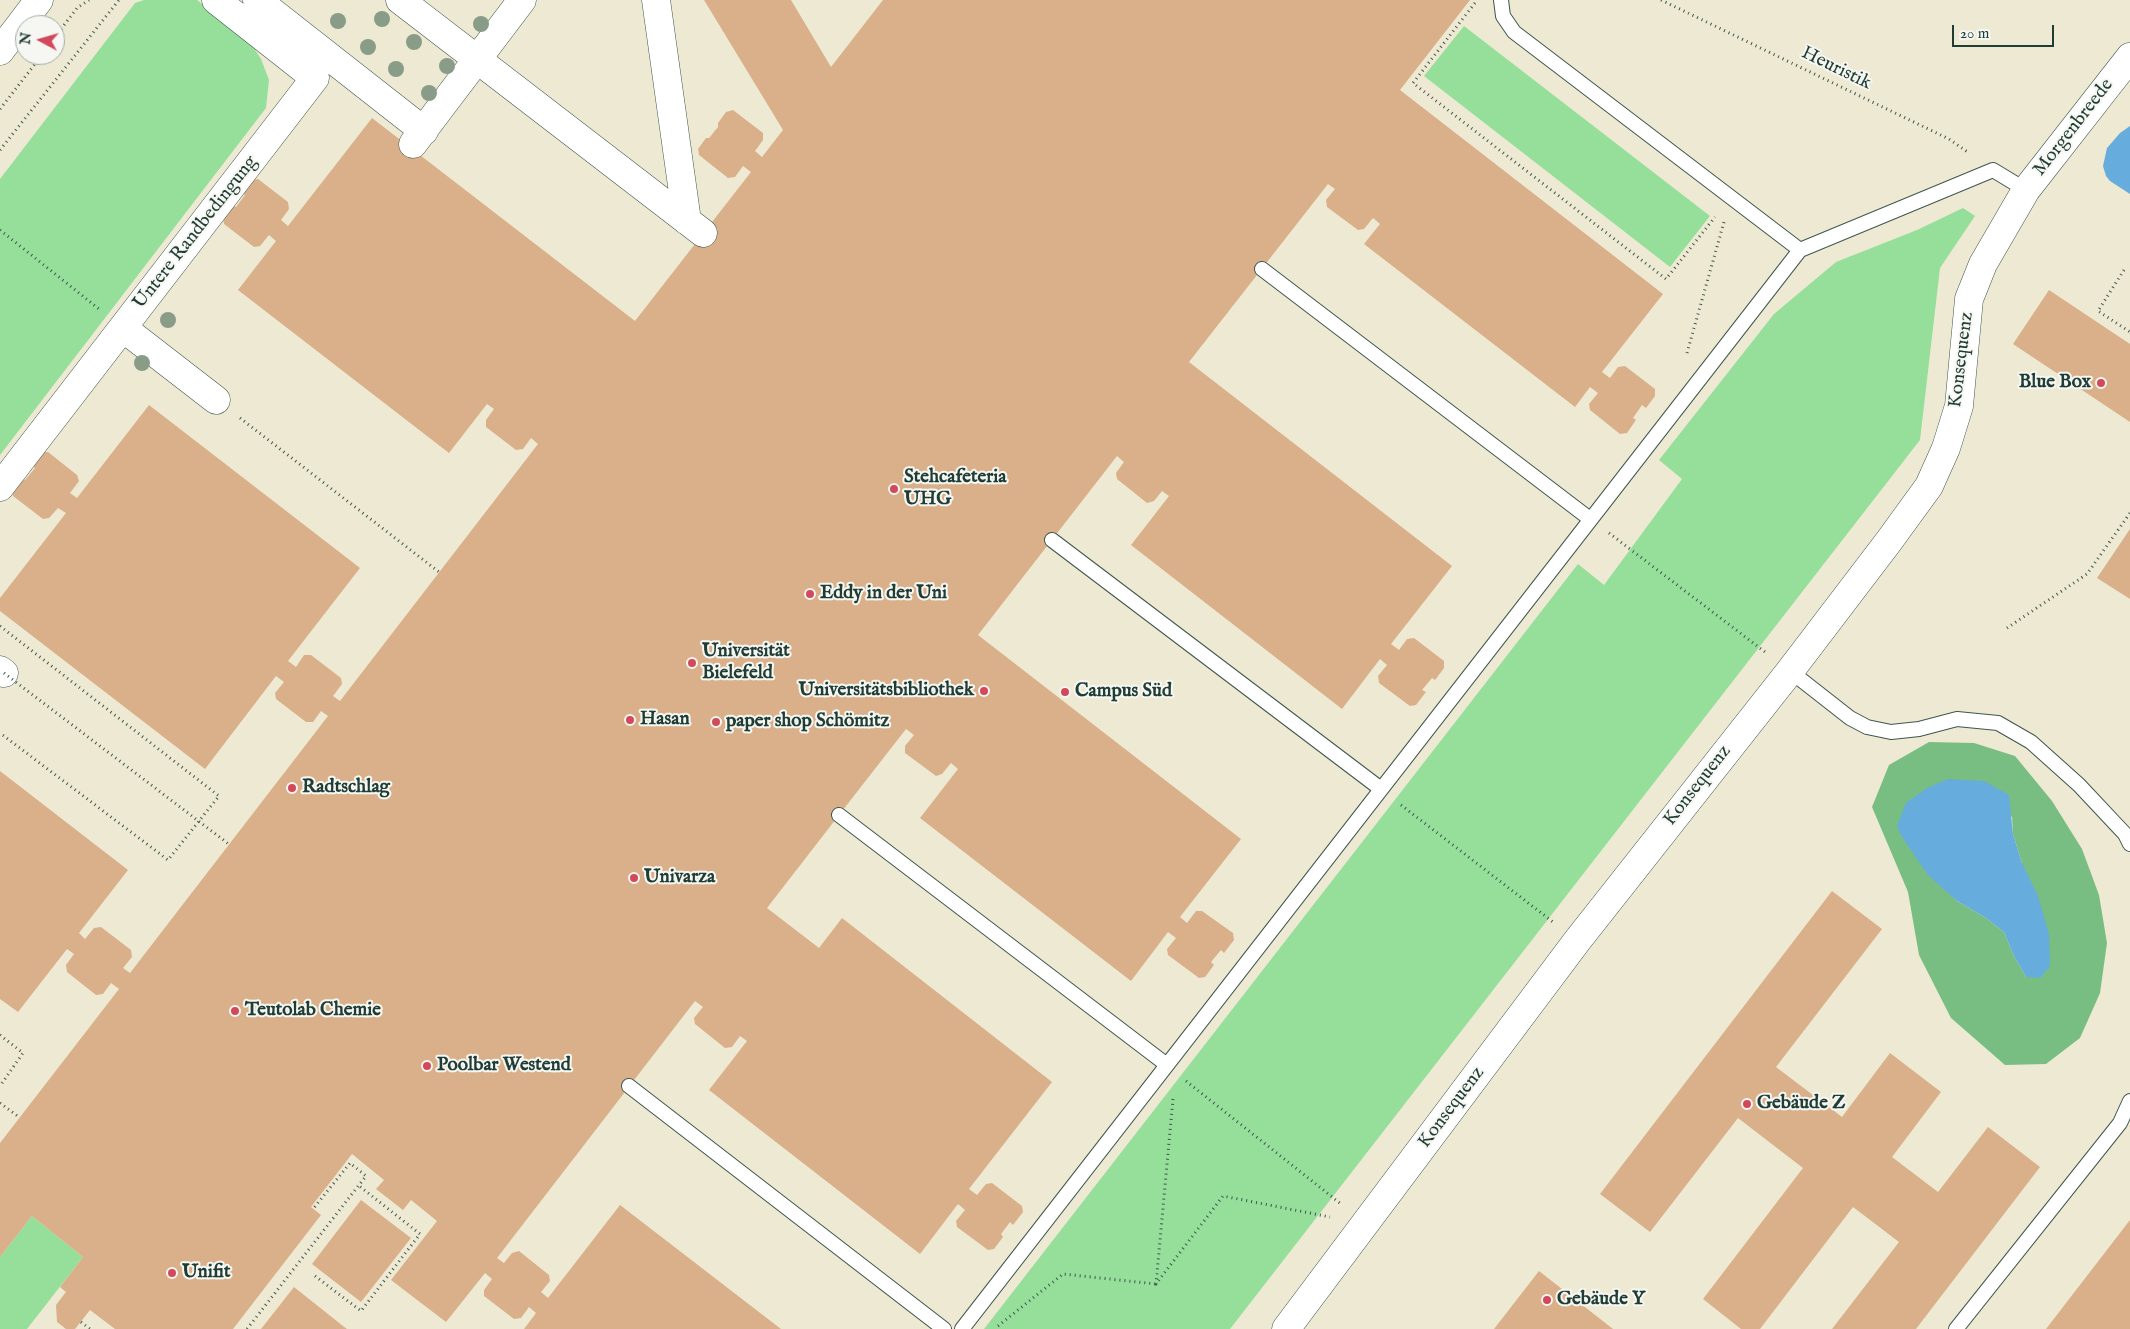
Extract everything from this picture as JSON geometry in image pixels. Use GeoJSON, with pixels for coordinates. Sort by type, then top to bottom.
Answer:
{"type":"FeatureCollection","features":[{"type":"Feature","properties":{"kind":"street"},"geometry":{"type":"LineString","coordinates":[[0,50],[39,0]]}},
{"type":"Feature","properties":{"kind":"street"},"geometry":{"type":"LineString","coordinates":[[216,0],[315,78],[328,78],[359,101]]}},
{"type":"Feature","properties":{"kind":"street"},"geometry":{"type":"LineString","coordinates":[[257,0],[415,134],[477,60],[522,0]]}},
{"type":"Feature","properties":{"kind":"street"},"geometry":{"type":"LineString","coordinates":[[400,0],[695,227],[656,0]]}},
{"type":"Feature","properties":{"kind":"street","name":"Morgenbreede"},"geometry":{"type":"LineString","coordinates":[[2022,196],[2130,57]]}},
{"type":"Feature","properties":{"kind":"street","name":"Untere Randbedingung"},"geometry":{"type":"LineString","coordinates":[[0,487],[315,78]]}},
{"type":"Feature","properties":{"kind":"street","name":"Konsequenz"},"geometry":{"type":"LineString","coordinates":[[1286,1329],[1577,940],[1790,670],[1929,486],[1946,448],[1959,406],[1969,300],[1983,264],[2022,196]]}},
{"type":"Feature","properties":{"kind":"street"},"geometry":{"type":"LineString","coordinates":[[123,328],[216,400]]}},
{"type":"Feature","properties":{"kind":"lane"},"geometry":{"type":"LineString","coordinates":[[1501,0],[1503,16],[1514,32],[1800,250]]}},
{"type":"Feature","properties":{"kind":"lane"},"geometry":{"type":"LineString","coordinates":[[962,1329],[1171,1069],[1381,790],[1800,250],[1993,170],[2022,196]]}},
{"type":"Feature","properties":{"kind":"lane"},"geometry":{"type":"LineString","coordinates":[[1262,269],[1590,519]]}},
{"type":"Feature","properties":{"kind":"lane"},"geometry":{"type":"LineString","coordinates":[[1052,540],[1381,790]]}},
{"type":"Feature","properties":{"kind":"lane"},"geometry":{"type":"LineString","coordinates":[[1790,670],[1850,718],[1867,727],[1891,732],[1919,729],[1957,718],[1998,724],[2031,742],[2045,754],[2079,785],[2125,834],[2130,844]]}},
{"type":"Feature","properties":{"kind":"lane"},"geometry":{"type":"LineString","coordinates":[[839,814],[1171,1069]]}},
{"type":"Feature","properties":{"kind":"lane"},"geometry":{"type":"LineString","coordinates":[[630,1086],[944,1329]]}},
{"type":"Feature","properties":{"kind":"lane"},"geometry":{"type":"LineString","coordinates":[[1956,1329],[2120,1123],[2130,1101]]}},
{"type":"Feature","properties":{"kind":"path"},"geometry":{"type":"LineString","coordinates":[[65,24],[77,8],[89,0]]}},
{"type":"Feature","properties":{"kind":"path"},"geometry":{"type":"LineString","coordinates":[[0,150],[119,0]]}},
{"type":"Feature","properties":{"kind":"path"},"geometry":{"type":"LineString","coordinates":[[1477,0],[1413,83],[1666,279],[1714,219]]}},
{"type":"Feature","properties":{"kind":"path","name":"Heuristik"},"geometry":{"type":"LineString","coordinates":[[1661,0],[1949,139],[1993,170]]}},
{"type":"Feature","properties":{"kind":"path"},"geometry":{"type":"LineString","coordinates":[[0,109],[34,65]]}},
{"type":"Feature","properties":{"kind":"path"},"geometry":{"type":"LineString","coordinates":[[1685,361],[1725,217]]}},
{"type":"Feature","properties":{"kind":"path"},"geometry":{"type":"LineString","coordinates":[[0,230],[123,328]]}},
{"type":"Feature","properties":{"kind":"path"},"geometry":{"type":"LineString","coordinates":[[2124,270],[2098,310],[2130,332]]}},
{"type":"Feature","properties":{"kind":"path"},"geometry":{"type":"LineString","coordinates":[[216,400],[439,572]]}},
{"type":"Feature","properties":{"kind":"path"},"geometry":{"type":"LineString","coordinates":[[2007,628],[2087,574],[2130,514]]}},
{"type":"Feature","properties":{"kind":"path"},"geometry":{"type":"LineString","coordinates":[[1590,519],[1790,670]]}},
{"type":"Feature","properties":{"kind":"path"},"geometry":{"type":"LineString","coordinates":[[0,626],[218,796],[168,860],[0,733]]}},
{"type":"Feature","properties":{"kind":"path"},"geometry":{"type":"LineString","coordinates":[[2,672],[230,845]]}},
{"type":"Feature","properties":{"kind":"path"},"geometry":{"type":"LineString","coordinates":[[1381,790],[1577,940]]}},
{"type":"Feature","properties":{"kind":"path"},"geometry":{"type":"LineString","coordinates":[[0,1035],[23,1053],[0,1086]]}},
{"type":"Feature","properties":{"kind":"path"},"geometry":{"type":"LineString","coordinates":[[1171,1069],[1366,1223]]}},
{"type":"Feature","properties":{"kind":"path"},"geometry":{"type":"LineString","coordinates":[[1156,1284],[1171,1069]]}},
{"type":"Feature","properties":{"kind":"path"},"geometry":{"type":"LineString","coordinates":[[0,1103],[19,1117]]}},
{"type":"Feature","properties":{"kind":"path"},"geometry":{"type":"LineString","coordinates":[[247,1329],[366,1176],[350,1163],[313,1209]]}},
{"type":"Feature","properties":{"kind":"path"},"geometry":{"type":"LineString","coordinates":[[315,1276],[360,1311],[420,1234],[358,1185]]}},
{"type":"Feature","properties":{"kind":"path"},"geometry":{"type":"LineString","coordinates":[[1156,1284],[1223,1196],[1366,1223]]}},
{"type":"Feature","properties":{"kind":"path"},"geometry":{"type":"LineString","coordinates":[[994,1329],[1063,1274],[1156,1284]]}},
{"type":"Feature","properties":{"kind":"path"},"geometry":{"type":"LineString","coordinates":[[81,1322],[90,1329]]}},
{"type":"Feature","properties":{"kind":"green space"},"geometry":{"type":"Polygon","coordinates":[[[144,0],[197,0],[247,37],[261,59],[269,80],[266,108],[0,455],[0,179],[135,3],[144,0]]]}},
{"type":"Feature","properties":{"kind":"green space"},"geometry":{"type":"Polygon","coordinates":[[[1464,26],[1710,216],[1670,267],[1424,76],[1464,26]]]}},
{"type":"Feature","properties":{"kind":"green space"},"geometry":{"type":"Polygon","coordinates":[[[1963,208],[1975,216],[1940,268],[1920,440],[1230,1329],[984,1329],[1578,564],[1604,585],[1682,479],[1659,460],[1774,314],[1836,262],[1917,230],[1963,208]]]}},
{"type":"Feature","properties":{"kind":"green space"},"geometry":{"type":"Polygon","coordinates":[[[1929,742],[1974,743],[2015,756],[2052,801],[2082,849],[2099,895],[2107,943],[2100,993],[2080,1038],[2046,1064],[2005,1065],[1951,1018],[1919,955],[1908,892],[1872,807],[1889,765],[1929,742]],[[2012,816],[1945,888],[1957,901],[1986,918],[2004,932],[2013,954],[2026,977],[2022,863],[2013,834],[2012,816]]]}},
{"type":"Feature","properties":{"kind":"green space"},"geometry":{"type":"Polygon","coordinates":[[[32,1216],[83,1257],[27,1329],[0,1329],[0,1257],[32,1216]]]}},
{"type":"Feature","properties":{"kind":"water"},"geometry":{"type":"Polygon","coordinates":[[[2130,126],[2130,194],[2110,181],[2106,176],[2103,166],[2107,148],[2120,133],[2130,126]]]}},
{"type":"Feature","properties":{"kind":"water"},"geometry":{"type":"Polygon","coordinates":[[[1948,779],[1984,781],[2009,795],[2013,834],[2022,863],[2038,896],[2049,934],[2050,966],[2040,978],[2026,977],[2013,954],[2004,932],[1986,918],[1957,901],[1928,875],[1902,837],[1897,826],[1906,803],[1927,788],[1948,779]]]}},
{"type":"Feature","properties":{"kind":"building","name":"Universität Bielefeld"},"geometry":{"type":"Polygon","coordinates":[[[704,0],[791,0],[831,67],[883,0],[1470,0],[1400,90],[1663,294],[1602,372],[1610,378],[1618,367],[1625,366],[1655,389],[1655,396],[1646,408],[1642,405],[1633,418],[1636,420],[1627,433],[1620,434],[1590,410],[1589,404],[1598,393],[1590,387],[1575,407],[1364,244],[1380,224],[1373,218],[1364,229],[1358,230],[1327,207],[1326,200],[1335,189],[1328,184],[1189,362],[1452,566],[1391,644],[1399,650],[1407,639],[1414,638],[1444,661],[1444,668],[1435,680],[1432,678],[1422,690],[1426,692],[1416,705],[1410,706],[1379,683],[1378,676],[1387,665],[1380,659],[1342,709],[1131,545],[1169,496],[1162,491],[1154,501],[1147,503],[1117,479],[1116,473],[1124,462],[1117,456],[978,635],[1241,839],[1180,917],[1187,923],[1196,911],[1202,911],[1233,933],[1234,940],[1224,953],[1221,950],[1211,962],[1214,965],[1205,977],[1199,978],[1168,955],[1167,949],[1176,938],[1168,932],[1131,981],[920,818],[958,769],[951,763],[942,774],[936,776],[905,753],[905,746],[914,735],[906,729],[767,908],[819,948],[842,918],[1052,1082],[969,1189],[977,1195],[986,1184],[992,1183],[1022,1206],[1023,1212],[1013,1225],[1010,1222],[1001,1234],[1003,1237],[994,1249],[988,1250],[957,1227],[956,1221],[965,1210],[958,1204],[920,1254],[709,1090],[747,1041],[740,1036],[732,1047],[725,1048],[695,1024],[694,1018],[703,1007],[695,1001],[497,1258],[504,1263],[512,1253],[519,1251],[549,1275],[550,1281],[541,1292],[548,1298],[620,1205],[781,1329],[524,1329],[536,1313],[529,1307],[521,1318],[514,1319],[484,1296],[484,1290],[492,1279],[485,1273],[446,1322],[391,1280],[437,1221],[411,1200],[403,1210],[376,1189],[384,1180],[352,1154],[311,1207],[321,1215],[233,1329],[115,1329],[90,1310],[75,1329],[66,1329],[57,1322],[56,1305],[66,1292],[60,1287],[83,1257],[32,1216],[0,1257],[0,1143],[119,989],[111,983],[103,994],[96,995],[67,972],[66,965],[74,954],[67,949],[18,1012],[0,999],[0,771],[128,870],[79,933],[85,939],[94,928],[101,927],[131,950],[132,957],[123,968],[130,973],[328,716],[321,711],[313,722],[306,722],[276,699],[275,693],[284,682],[276,676],[205,769],[0,611],[0,598],[66,513],[58,508],[49,518],[43,519],[13,496],[12,490],[22,477],[25,480],[35,468],[32,465],[41,452],[48,452],[77,475],[79,481],[70,493],[77,498],[149,405],[360,568],[288,661],[296,667],[304,655],[311,655],[341,678],[342,684],[333,696],[340,701],[538,444],[531,438],[523,449],[516,450],[486,427],[486,420],[494,409],[487,404],[449,453],[238,290],[276,241],[269,235],[260,246],[254,247],[224,224],[223,218],[233,205],[236,207],[245,195],[242,193],[252,180],[258,179],[288,202],[289,209],[281,220],[288,226],[372,118],[635,321],[751,172],[743,166],[735,177],[728,178],[699,155],[698,149],[718,127],[718,123],[726,112],[733,110],[763,133],[763,140],[755,151],[762,157],[783,130],[704,0]]]}},
{"type":"Feature","properties":{"kind":"building","name":"Blue Box"},"geometry":{"type":"Polygon","coordinates":[[[2049,290],[2130,344],[2130,422],[2013,344],[2049,290]]]}},
{"type":"Feature","properties":{"kind":"building"},"geometry":{"type":"Polygon","coordinates":[[[2130,529],[2130,599],[2097,578],[2130,529]]]}},
{"type":"Feature","properties":{"kind":"building","name":"Gebäude Z"},"geometry":{"type":"Polygon","coordinates":[[[1832,891],[1882,929],[1776,1067],[1842,1117],[1890,1053],[1941,1092],[1892,1157],[1938,1192],[1988,1127],[2040,1167],[1916,1329],[1832,1329],[1899,1242],[1853,1207],[1760,1329],[1741,1329],[1703,1299],[1803,1168],[1738,1118],[1650,1232],[1600,1194],[1832,891]]]}},
{"type":"Feature","properties":{"kind":"building"},"geometry":{"type":"Polygon","coordinates":[[[361,1200],[411,1238],[361,1302],[312,1264],[361,1200]]]}},
{"type":"Feature","properties":{"kind":"building"},"geometry":{"type":"Polygon","coordinates":[[[2130,1220],[2130,1329],[2046,1329],[2130,1220]]]}},
{"type":"Feature","properties":{"kind":"building","name":"Gebäude Y"},"geometry":{"type":"Polygon","coordinates":[[[1539,1271],[1613,1329],[1494,1329],[1539,1271]]]}},
{"type":"Feature","properties":{"kind":"building"},"geometry":{"type":"Polygon","coordinates":[[[294,1287],[343,1326],[347,1329],[261,1329],[294,1287]]]}},
{"type":"Feature","properties":{"kind":"place","name":"Blue Box"},"geometry":{"type":"Point","coordinates":[2101,383]}},
{"type":"Feature","properties":{"kind":"place","name":"Stehcafeteria UHG"},"geometry":{"type":"Point","coordinates":[894,489]}},
{"type":"Feature","properties":{"kind":"place","name":"Eddy in der Uni"},"geometry":{"type":"Point","coordinates":[810,594]}},
{"type":"Feature","properties":{"kind":"place","name":"Universität Bielefeld"},"geometry":{"type":"Point","coordinates":[692,663]}},
{"type":"Feature","properties":{"kind":"place","name":"Universitätsbibliothek"},"geometry":{"type":"Point","coordinates":[984,691]}},
{"type":"Feature","properties":{"kind":"place","name":"Campus Süd"},"geometry":{"type":"Point","coordinates":[1065,692]}},
{"type":"Feature","properties":{"kind":"place","name":"Hasan"},"geometry":{"type":"Point","coordinates":[630,720]}},
{"type":"Feature","properties":{"kind":"place","name":"paper shop Schömitz"},"geometry":{"type":"Point","coordinates":[716,722]}},
{"type":"Feature","properties":{"kind":"place","name":"Radtschlag"},"geometry":{"type":"Point","coordinates":[292,788]}},
{"type":"Feature","properties":{"kind":"place","name":"Univarza"},"geometry":{"type":"Point","coordinates":[634,878]}},
{"type":"Feature","properties":{"kind":"place","name":"Teutolab Chemie"},"geometry":{"type":"Point","coordinates":[235,1011]}},
{"type":"Feature","properties":{"kind":"place","name":"Poolbar Westend"},"geometry":{"type":"Point","coordinates":[427,1066]}},
{"type":"Feature","properties":{"kind":"place","name":"Gebäude Z"},"geometry":{"type":"Point","coordinates":[1747,1104]}},
{"type":"Feature","properties":{"kind":"place","name":"Unifit"},"geometry":{"type":"Point","coordinates":[172,1273]}},
{"type":"Feature","properties":{"kind":"place","name":"Gebäude Y"},"geometry":{"type":"Point","coordinates":[1547,1300]}}]}
